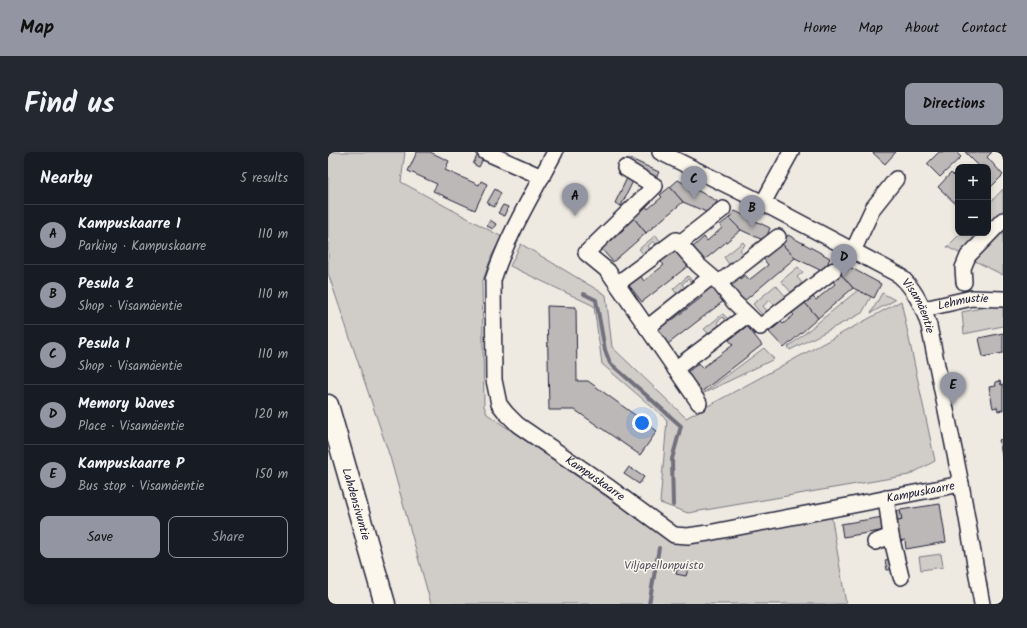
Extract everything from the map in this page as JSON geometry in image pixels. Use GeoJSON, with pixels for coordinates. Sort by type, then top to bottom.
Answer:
{"type":"FeatureCollection","features":[{"type":"Feature","properties":{"kind":"main road","name":"Lahdensivuntie"},"geometry":{"type":"LineString","coordinates":[[328,405],[385,604]]}},
{"type":"Feature","properties":{"kind":"street"},"geometry":{"type":"LineString","coordinates":[[485,152],[542,177]]}},
{"type":"Feature","properties":{"kind":"street","name":"Kampuskaarre"},"geometry":{"type":"LineString","coordinates":[[555,152],[514,230],[493,280],[494,380],[499,404],[513,421],[674,535],[688,536],[708,533],[960,484]]}},
{"type":"Feature","properties":{"kind":"street","name":"Visamäentie"},"geometry":{"type":"LineString","coordinates":[[660,152],[763,203],[898,275],[914,291],[924,310],[929,326],[982,604]]}},
{"type":"Feature","properties":{"kind":"street"},"geometry":{"type":"LineString","coordinates":[[763,203],[791,152]]}},
{"type":"Feature","properties":{"kind":"street"},"geometry":{"type":"LineString","coordinates":[[624,168],[655,186],[586,253],[608,271],[699,403]]}},
{"type":"Feature","properties":{"kind":"street"},"geometry":{"type":"LineString","coordinates":[[853,251],[873,208],[896,179]]}},
{"type":"Feature","properties":{"kind":"street"},"geometry":{"type":"LineString","coordinates":[[680,243],[723,209]]}},
{"type":"Feature","properties":{"kind":"street"},"geometry":{"type":"LineString","coordinates":[[964,282],[963,268],[968,256],[1003,220]]}},
{"type":"Feature","properties":{"kind":"street"},"geometry":{"type":"LineString","coordinates":[[647,328],[778,237]]}},
{"type":"Feature","properties":{"kind":"street"},"geometry":{"type":"LineString","coordinates":[[617,284],[676,240],[698,265],[715,280],[760,327],[834,270]]}},
{"type":"Feature","properties":{"kind":"street","name":"Lehmustie"},"geometry":{"type":"LineString","coordinates":[[924,310],[972,298],[1003,299]]}},
{"type":"Feature","properties":{"kind":"street"},"geometry":{"type":"LineString","coordinates":[[675,369],[747,315]]}},
{"type":"Feature","properties":{"kind":"street"},"geometry":{"type":"LineString","coordinates":[[886,498],[891,536],[901,577]]}},
{"type":"Feature","properties":{"kind":"street"},"geometry":{"type":"LineString","coordinates":[[875,542],[891,536]]}},
{"type":"Feature","properties":{"kind":"green space","name":"Viljapellonpuisto"},"geometry":{"type":"Polygon","coordinates":[[[328,152],[405,152],[401,182],[502,237],[492,255],[482,283],[484,406],[487,414],[646,524],[667,536],[699,542],[831,514],[846,604],[431,604],[390,457],[328,273],[328,152]]]}},
{"type":"Feature","properties":{"kind":"green space"},"geometry":{"type":"Polygon","coordinates":[[[1003,189],[1003,275],[947,247],[958,236],[991,236],[991,202],[1003,189]]]}},
{"type":"Feature","properties":{"kind":"green space"},"geometry":{"type":"Polygon","coordinates":[[[656,235],[662,244],[658,247],[653,241],[648,246],[653,252],[646,257],[639,249],[656,235]]]}},
{"type":"Feature","properties":{"kind":"green space"},"geometry":{"type":"Polygon","coordinates":[[[743,242],[745,245],[740,250],[745,255],[730,266],[724,257],[743,242]]]}},
{"type":"Feature","properties":{"kind":"green space"},"geometry":{"type":"Polygon","coordinates":[[[521,244],[606,295],[612,347],[686,418],[901,301],[935,461],[909,475],[688,513],[660,503],[667,420],[602,364],[594,306],[510,266],[521,244]]]}},
{"type":"Feature","properties":{"kind":"green space"},"geometry":{"type":"Polygon","coordinates":[[[798,267],[803,272],[797,277],[802,283],[791,292],[781,281],[798,267]]]}},
{"type":"Feature","properties":{"kind":"green space"},"geometry":{"type":"Polygon","coordinates":[[[688,276],[695,285],[693,286],[688,279],[682,284],[687,291],[679,297],[673,289],[688,276]]]}},
{"type":"Feature","properties":{"kind":"green space"},"geometry":{"type":"Polygon","coordinates":[[[776,285],[787,298],[776,307],[770,300],[763,306],[769,313],[764,317],[753,304],[776,285]]]}},
{"type":"Feature","properties":{"kind":"green space"},"geometry":{"type":"Polygon","coordinates":[[[858,290],[872,295],[862,313],[790,350],[788,347],[858,290]]]}},
{"type":"Feature","properties":{"kind":"green space"},"geometry":{"type":"Polygon","coordinates":[[[882,293],[895,300],[871,313],[882,293]]]}},
{"type":"Feature","properties":{"kind":"green space"},"geometry":{"type":"Polygon","coordinates":[[[996,305],[1003,306],[1003,326],[964,334],[962,312],[996,305]]]}},
{"type":"Feature","properties":{"kind":"green space"},"geometry":{"type":"Polygon","coordinates":[[[723,314],[730,321],[728,323],[723,317],[717,322],[721,328],[711,337],[704,329],[723,314]]]}},
{"type":"Feature","properties":{"kind":"green space"},"geometry":{"type":"Polygon","coordinates":[[[764,348],[774,359],[702,394],[764,348]]]}},
{"type":"Feature","properties":{"kind":"green space"},"geometry":{"type":"Polygon","coordinates":[[[941,554],[943,567],[921,570],[919,557],[941,554]]]}},
{"type":"Feature","properties":{"kind":"building"},"geometry":{"type":"Polygon","coordinates":[[[417,152],[430,152],[449,161],[445,170],[479,185],[481,181],[487,184],[475,210],[433,191],[437,184],[408,171],[417,152]]]}},
{"type":"Feature","properties":{"kind":"building"},"geometry":{"type":"Polygon","coordinates":[[[872,152],[896,152],[885,164],[872,152]]]}},
{"type":"Feature","properties":{"kind":"building"},"geometry":{"type":"Polygon","coordinates":[[[939,152],[956,152],[961,157],[940,177],[927,164],[939,152]]]}},
{"type":"Feature","properties":{"kind":"building"},"geometry":{"type":"Polygon","coordinates":[[[965,152],[992,152],[987,157],[1003,175],[991,187],[991,164],[977,164],[965,152]]]}},
{"type":"Feature","properties":{"kind":"building"},"geometry":{"type":"Polygon","coordinates":[[[478,154],[484,157],[479,167],[473,164],[478,154]]]}},
{"type":"Feature","properties":{"kind":"building"},"geometry":{"type":"Polygon","coordinates":[[[629,158],[659,172],[656,178],[626,165],[629,158]]]}},
{"type":"Feature","properties":{"kind":"building"},"geometry":{"type":"Polygon","coordinates":[[[951,173],[955,177],[955,203],[938,187],[951,173]]]}},
{"type":"Feature","properties":{"kind":"building"},"geometry":{"type":"Polygon","coordinates":[[[628,176],[634,179],[621,206],[615,203],[628,176]]]}},
{"type":"Feature","properties":{"kind":"building"},"geometry":{"type":"Polygon","coordinates":[[[678,180],[717,201],[711,214],[683,202],[670,187],[678,180]]]}},
{"type":"Feature","properties":{"kind":"building"},"geometry":{"type":"Polygon","coordinates":[[[670,187],[683,202],[646,233],[633,217],[646,206],[648,209],[662,197],[660,195],[670,187]]]}},
{"type":"Feature","properties":{"kind":"building"},"geometry":{"type":"Polygon","coordinates":[[[495,189],[501,193],[494,207],[487,203],[495,189]]]}},
{"type":"Feature","properties":{"kind":"building"},"geometry":{"type":"Polygon","coordinates":[[[503,205],[508,207],[504,216],[498,213],[503,205]]]}},
{"type":"Feature","properties":{"kind":"building"},"geometry":{"type":"Polygon","coordinates":[[[735,211],[770,228],[765,241],[741,230],[729,218],[735,211]]]}},
{"type":"Feature","properties":{"kind":"building"},"geometry":{"type":"Polygon","coordinates":[[[633,217],[646,233],[613,262],[598,245],[607,238],[611,241],[625,228],[623,226],[633,217]]]}},
{"type":"Feature","properties":{"kind":"building"},"geometry":{"type":"Polygon","coordinates":[[[729,218],[741,230],[703,261],[692,248],[704,237],[707,241],[722,228],[720,225],[729,218]]]}},
{"type":"Feature","properties":{"kind":"building"},"geometry":{"type":"Polygon","coordinates":[[[490,220],[496,224],[493,229],[487,226],[490,220]]]}},
{"type":"Feature","properties":{"kind":"building"},"geometry":{"type":"Polygon","coordinates":[[[788,235],[830,258],[824,272],[795,258],[782,244],[788,235]]]}},
{"type":"Feature","properties":{"kind":"building"},"geometry":{"type":"Polygon","coordinates":[[[782,244],[795,258],[743,302],[730,287],[745,275],[749,280],[768,265],[763,258],[782,244]]]}},
{"type":"Feature","properties":{"kind":"building"},"geometry":{"type":"Polygon","coordinates":[[[675,249],[688,266],[642,302],[628,284],[640,275],[644,281],[664,265],[660,261],[675,249]]]}},
{"type":"Feature","properties":{"kind":"building"},"geometry":{"type":"Polygon","coordinates":[[[846,265],[881,284],[874,298],[853,288],[840,273],[846,265]]]}},
{"type":"Feature","properties":{"kind":"building"},"geometry":{"type":"Polygon","coordinates":[[[840,273],[853,288],[818,318],[805,303],[812,296],[816,300],[835,284],[832,280],[840,273]]]}},
{"type":"Feature","properties":{"kind":"building"},"geometry":{"type":"Polygon","coordinates":[[[712,284],[725,300],[668,344],[654,327],[668,317],[671,321],[702,297],[699,294],[712,284]]]}},
{"type":"Feature","properties":{"kind":"building"},"geometry":{"type":"Polygon","coordinates":[[[805,303],[818,318],[784,348],[769,332],[781,322],[783,324],[794,315],[791,312],[805,303]]]}},
{"type":"Feature","properties":{"kind":"building"},"geometry":{"type":"Polygon","coordinates":[[[547,306],[576,307],[577,381],[588,381],[657,431],[640,455],[575,410],[549,410],[547,306]]]}},
{"type":"Feature","properties":{"kind":"building"},"geometry":{"type":"Polygon","coordinates":[[[747,326],[762,345],[700,393],[685,374],[699,363],[702,368],[733,345],[729,340],[747,326]]]}},
{"type":"Feature","properties":{"kind":"building"},"geometry":{"type":"Polygon","coordinates":[[[1003,333],[1003,353],[983,357],[979,338],[1003,333]]]}},
{"type":"Feature","properties":{"kind":"building"},"geometry":{"type":"Polygon","coordinates":[[[1000,381],[1001,385],[1003,384],[1003,410],[998,411],[997,407],[993,408],[989,387],[996,386],[995,382],[1000,381]]]}},
{"type":"Feature","properties":{"kind":"building"},"geometry":{"type":"Polygon","coordinates":[[[1003,439],[1003,461],[999,440],[1003,439]]]}},
{"type":"Feature","properties":{"kind":"building"},"geometry":{"type":"Polygon","coordinates":[[[629,467],[644,477],[639,484],[624,474],[629,467]]]}},
{"type":"Feature","properties":{"kind":"building"},"geometry":{"type":"Polygon","coordinates":[[[940,504],[946,542],[906,549],[905,540],[897,541],[894,522],[902,520],[900,510],[940,504]]]}},
{"type":"Feature","properties":{"kind":"building"},"geometry":{"type":"Polygon","coordinates":[[[900,510],[902,520],[894,522],[890,512],[900,510]]]}},
{"type":"Feature","properties":{"kind":"building"},"geometry":{"type":"Polygon","coordinates":[[[883,517],[886,530],[843,537],[841,524],[883,517]]]}},
{"type":"Feature","properties":{"kind":"building"},"geometry":{"type":"Polygon","coordinates":[[[895,559],[896,569],[887,570],[885,560],[895,559]]]}},
{"type":"Feature","properties":{"kind":"building"},"geometry":{"type":"Polygon","coordinates":[[[679,563],[689,566],[686,576],[676,574],[679,563]]]}},
{"type":"Feature","properties":{"kind":"waterway"},"geometry":{"type":"LineString","coordinates":[[584,294],[596,300],[605,350],[610,363],[681,426],[672,459],[673,505]]}},
{"type":"Feature","properties":{"kind":"waterway"},"geometry":{"type":"LineString","coordinates":[[649,604],[659,548]]}},
{"type":"Feature","properties":{"kind":"place","name":"Pesula 1"},"geometry":{"type":"Point","coordinates":[694,199]}},
{"type":"Feature","properties":{"kind":"place","name":"Kampuskaarre 1"},"geometry":{"type":"Point","coordinates":[575,216]}},
{"type":"Feature","properties":{"kind":"place","name":"Pesula 2"},"geometry":{"type":"Point","coordinates":[752,228]}},
{"type":"Feature","properties":{"kind":"place","name":"Memory Waves"},"geometry":{"type":"Point","coordinates":[844,277]}},
{"type":"Feature","properties":{"kind":"place","name":"Kampuskaarre P"},"geometry":{"type":"Point","coordinates":[953,405]}}]}
